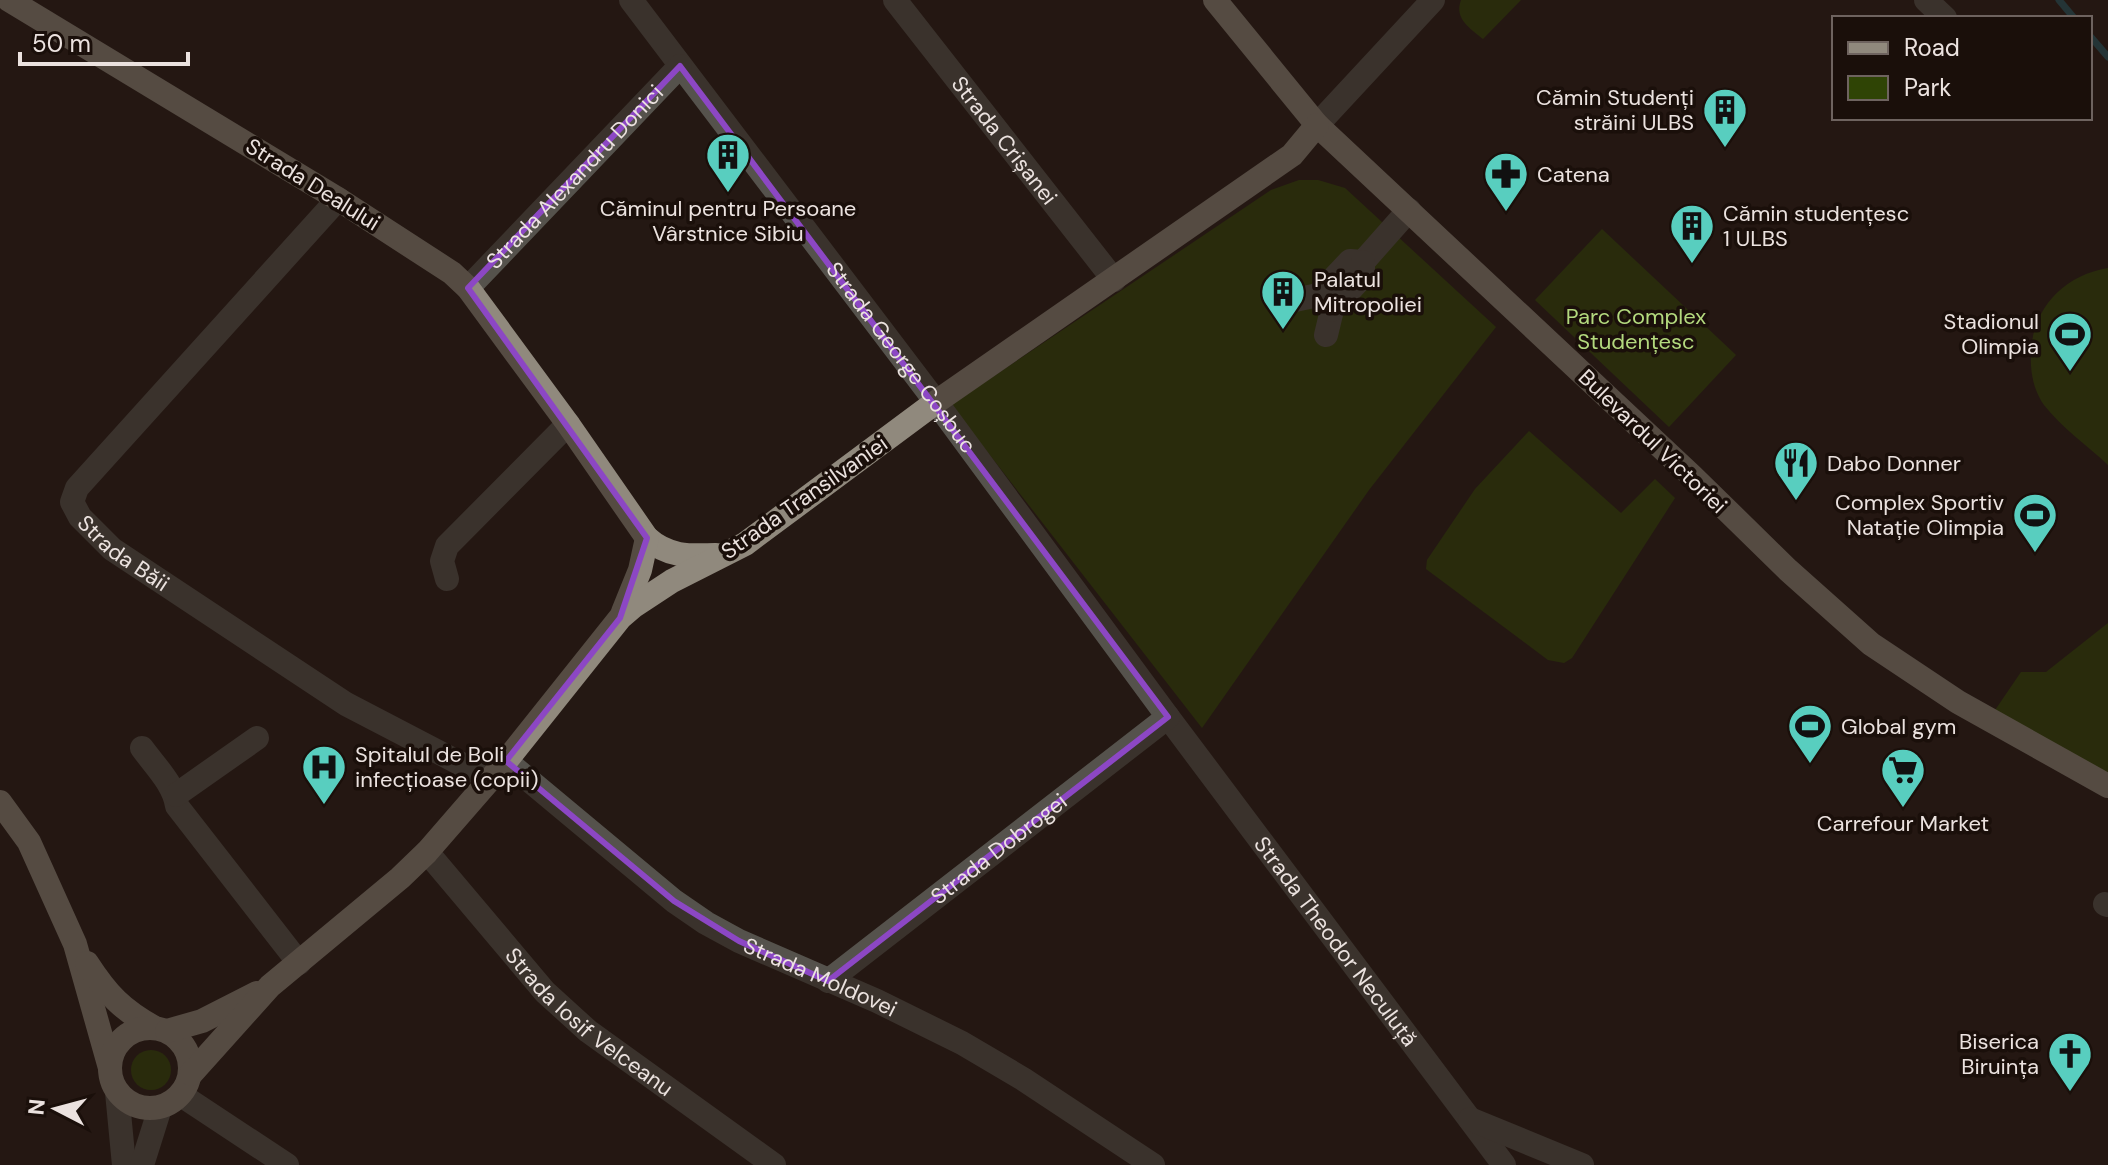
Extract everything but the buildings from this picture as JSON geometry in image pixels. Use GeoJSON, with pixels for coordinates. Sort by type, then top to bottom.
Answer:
{"type":"FeatureCollection","features":[{"type":"Feature","properties":{"kind":"main road","name":"Strada Dealului"},"geometry":{"type":"LineString","coordinates":[[9,0],[338,199],[452,273],[468,288],[647,538]]}},
{"type":"Feature","properties":{"kind":"main road","name":"Bulevardul Victoriei"},"geometry":{"type":"LineString","coordinates":[[1215,0],[1317,125],[1788,570],[1871,644],[1958,702],[2108,786]]}},
{"type":"Feature","properties":{"kind":"main road","name":"Strada Transilvaniei"},"geometry":{"type":"LineString","coordinates":[[177,1092],[270,986],[427,852],[498,770],[620,618],[634,606],[672,581],[745,544],[936,402],[1292,155],[1317,125]]}},
{"type":"Feature","properties":{"kind":"main road"},"geometry":{"type":"LineString","coordinates":[[647,538],[659,549],[672,554],[726,555]]}},
{"type":"Feature","properties":{"kind":"main road"},"geometry":{"type":"LineString","coordinates":[[620,618],[640,570],[647,538]]}},
{"type":"Feature","properties":{"kind":"main road"},"geometry":{"type":"LineString","coordinates":[[0,802],[29,842],[75,944],[111,1081],[117,1092],[136,1107],[148,1109],[177,1092],[190,1061],[186,1049],[178,1038],[130,1014],[115,1002],[75,944]]}},
{"type":"Feature","properties":{"kind":"main road","name":"Strada Transilvaniei"},"geometry":{"type":"LineString","coordinates":[[161,1030],[202,1021],[270,986]]}},
{"type":"Feature","properties":{"kind":"main road"},"geometry":{"type":"LineString","coordinates":[[110,1068],[112,1054],[119,1042],[129,1034],[142,1029],[161,1030]]}},
{"type":"Feature","properties":{"kind":"street","name":"Strada George Coșbuc"},"geometry":{"type":"LineString","coordinates":[[631,0],[936,402],[1168,717]]}},
{"type":"Feature","properties":{"kind":"street","name":"Strada Crișanei"},"geometry":{"type":"LineString","coordinates":[[895,0],[1114,280]]}},
{"type":"Feature","properties":{"kind":"street"},"geometry":{"type":"LineString","coordinates":[[1317,125],[1433,0]]}},
{"type":"Feature","properties":{"kind":"street"},"geometry":{"type":"LineString","coordinates":[[1926,0],[1943,16]]}},
{"type":"Feature","properties":{"kind":"street","name":"Strada Alexandru Donici"},"geometry":{"type":"LineString","coordinates":[[468,288],[680,66]]}},
{"type":"Feature","properties":{"kind":"street","name":"Strada Băii"},"geometry":{"type":"LineString","coordinates":[[338,199],[77,488],[72,502],[80,517],[112,549],[346,704],[498,770]]}},
{"type":"Feature","properties":{"kind":"street"},"geometry":{"type":"LineString","coordinates":[[1326,335],[1315,302],[1363,276],[1363,262],[1409,210]]}},
{"type":"Feature","properties":{"kind":"street"},"geometry":{"type":"LineString","coordinates":[[447,579],[442,561],[447,546],[568,424]]}},
{"type":"Feature","properties":{"kind":"street","name":"Strada Dobrogei"},"geometry":{"type":"LineString","coordinates":[[828,981],[1168,717]]}},
{"type":"Feature","properties":{"kind":"street","name":"Strada Theodor Neculuță"},"geometry":{"type":"LineString","coordinates":[[1168,717],[1504,1165]]}},
{"type":"Feature","properties":{"kind":"street"},"geometry":{"type":"LineString","coordinates":[[176,795],[257,738]]}},
{"type":"Feature","properties":{"kind":"street"},"geometry":{"type":"LineString","coordinates":[[142,748],[176,795],[177,806],[299,963]]}},
{"type":"Feature","properties":{"kind":"street","name":"Strada Moldovei"},"geometry":{"type":"LineString","coordinates":[[498,770],[674,901],[739,941],[877,1001],[962,1043],[1023,1079],[1153,1165]]}},
{"type":"Feature","properties":{"kind":"street","name":"Strada Iosif Velceanu"},"geometry":{"type":"LineString","coordinates":[[427,852],[545,992],[588,1031],[774,1165]]}},
{"type":"Feature","properties":{"kind":"street"},"geometry":{"type":"LineString","coordinates":[[117,1092],[124,1165]]}},
{"type":"Feature","properties":{"kind":"street"},"geometry":{"type":"LineString","coordinates":[[142,1165],[177,1092],[287,1165]]}},
{"type":"Feature","properties":{"kind":"street"},"geometry":{"type":"LineString","coordinates":[[1470,1119],[1582,1165]]}},
{"type":"Feature","properties":{"kind":"highlighted area"},"geometry":{"type":"Polygon","coordinates":[[[680,66],[1168,717],[828,981],[739,941],[674,901],[506,761],[620,618],[647,538],[468,288],[680,66]]]}},
{"type":"Feature","properties":{"kind":"green space"},"geometry":{"type":"Polygon","coordinates":[[[1461,0],[1521,0],[1483,39],[1461,18],[1461,0]]]}},
{"type":"Feature","properties":{"kind":"green space"},"geometry":{"type":"Polygon","coordinates":[[[1299,180],[1318,180],[1345,188],[1496,327],[1369,490],[1202,728],[951,405],[1271,190],[1299,180]]]}},
{"type":"Feature","properties":{"kind":"green space","name":"Parc Complex Studențesc"},"geometry":{"type":"Polygon","coordinates":[[[1602,229],[1736,355],[1669,427],[1535,300],[1602,229]]]}},
{"type":"Feature","properties":{"kind":"green space","name":"Stadionul Olimpia"},"geometry":{"type":"Polygon","coordinates":[[[2108,268],[2108,465],[2066,429],[2044,405],[2035,386],[2031,359],[2038,321],[2054,296],[2078,278],[2108,268]]]}},
{"type":"Feature","properties":{"kind":"green space"},"geometry":{"type":"Polygon","coordinates":[[[1529,431],[1621,513],[1655,479],[1675,498],[1572,658],[1564,663],[1548,660],[1426,569],[1427,560],[1475,489],[1529,431]]]}},
{"type":"Feature","properties":{"kind":"green space"},"geometry":{"type":"Polygon","coordinates":[[[2108,623],[2108,786],[1989,719],[2021,672],[2046,672],[2108,623]]]}},
{"type":"Feature","properties":{"kind":"green space"},"geometry":{"type":"Polygon","coordinates":[[[151,1050],[165,1056],[171,1070],[165,1084],[151,1090],[137,1084],[131,1070],[137,1056],[151,1050]]]}},
{"type":"Feature","properties":{"kind":"waterway"},"geometry":{"type":"LineString","coordinates":[[2059,0],[2072,16]]}},
{"type":"Feature","properties":{"kind":"waterway"},"geometry":{"type":"LineString","coordinates":[[2092,38],[2108,57]]}},
{"type":"Feature","properties":{"kind":"place","name":"Cămin Studenți străini ULBS"},"geometry":{"type":"Point","coordinates":[1725,149]}},
{"type":"Feature","properties":{"kind":"place","name":"Căminul pentru Persoane Vârstnice Sibiu"},"geometry":{"type":"Point","coordinates":[728,194]}},
{"type":"Feature","properties":{"kind":"place","name":"Catena"},"geometry":{"type":"Point","coordinates":[1506,213]}},
{"type":"Feature","properties":{"kind":"place","name":"Cămin studențesc 1 ULBS"},"geometry":{"type":"Point","coordinates":[1692,265]}},
{"type":"Feature","properties":{"kind":"place","name":"Palatul Mitropoliei"},"geometry":{"type":"Point","coordinates":[1283,331]}},
{"type":"Feature","properties":{"kind":"place","name":"Stadionul Olimpia"},"geometry":{"type":"Point","coordinates":[2070,373]}},
{"type":"Feature","properties":{"kind":"place","name":"Dabo Donner"},"geometry":{"type":"Point","coordinates":[1796,502]}},
{"type":"Feature","properties":{"kind":"place","name":"Complex Sportiv Natație Olimpia"},"geometry":{"type":"Point","coordinates":[2035,554]}},
{"type":"Feature","properties":{"kind":"place","name":"Global gym"},"geometry":{"type":"Point","coordinates":[1810,765]}},
{"type":"Feature","properties":{"kind":"place","name":"Spitalul de Boli infecțioase (copii)"},"geometry":{"type":"Point","coordinates":[324,806]}},
{"type":"Feature","properties":{"kind":"place","name":"Carrefour Market"},"geometry":{"type":"Point","coordinates":[1903,809]}},
{"type":"Feature","properties":{"kind":"place","name":"Biserica Biruința"},"geometry":{"type":"Point","coordinates":[2070,1093]}}]}
